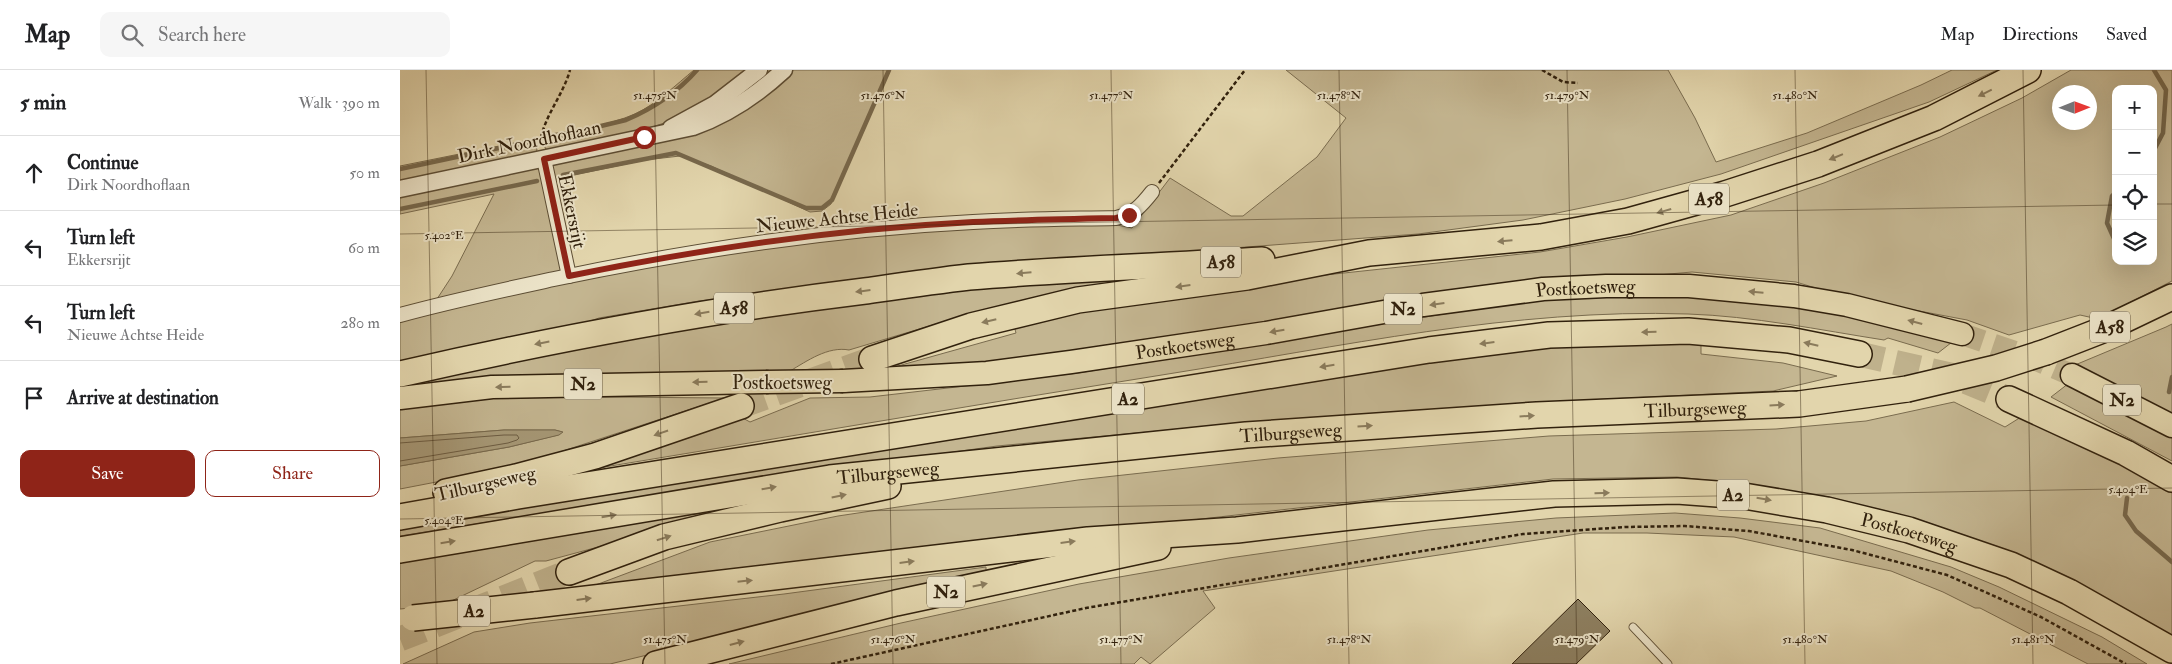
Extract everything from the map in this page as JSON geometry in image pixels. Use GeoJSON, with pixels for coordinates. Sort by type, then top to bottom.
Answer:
{"type":"FeatureCollection","features":[{"type":"Feature","properties":{"kind":"highway","name":"A58"},"geometry":{"type":"LineString","coordinates":[[400,374],[491,353],[639,324],[760,304],[967,278],[1073,269],[1369,253],[1541,237],[1628,221],[1725,194],[1818,164],[1934,118],[2028,70]]}},
{"type":"Feature","properties":{"kind":"highway","name":"A58"},"geometry":{"type":"LineString","coordinates":[[872,359],[971,326],[1078,300],[1248,277],[1369,253]]}},
{"type":"Feature","properties":{"kind":"highway","name":"Postkoetsweg"},"geometry":{"type":"LineString","coordinates":[[400,398],[492,387],[842,382],[987,373],[1266,333],[1423,305],[1543,290],[1606,286],[1688,286],[1794,296],[1847,304],[1962,334]]}},
{"type":"Feature","properties":{"kind":"highway","name":"Tilburgseweg"},"geometry":{"type":"LineString","coordinates":[[400,550],[830,478],[1246,435],[1528,416],[1799,404],[1907,389],[1978,373],[2046,352],[2105,329],[2172,297]]}},
{"type":"Feature","properties":{"kind":"highway","name":"A2"},"geometry":{"type":"LineString","coordinates":[[400,517],[528,494],[1429,350],[1549,335],[1688,331],[1789,340],[1858,354]]}},
{"type":"Feature","properties":{"kind":"highway","name":"N2"},"geometry":{"type":"LineString","coordinates":[[2072,375],[2172,426]]}},
{"type":"Feature","properties":{"kind":"highway"},"geometry":{"type":"LineString","coordinates":[[2009,399],[2126,453],[2172,479]]}},
{"type":"Feature","properties":{"kind":"highway","name":"Tilburgseweg"},"geometry":{"type":"LineString","coordinates":[[400,502],[516,477],[595,456],[740,406]]}},
{"type":"Feature","properties":{"kind":"highway"},"geometry":{"type":"LineString","coordinates":[[569,572],[664,537],[780,509],[1023,459]]}},
{"type":"Feature","properties":{"kind":"highway","name":"Postkoetsweg"},"geometry":{"type":"LineString","coordinates":[[407,618],[535,605],[1088,540],[1237,530],[1554,494],[1677,491],[1744,496],[1827,510],[1909,530],[2011,566],[2069,592],[2172,650]]}},
{"type":"Feature","properties":{"kind":"highway","name":"Postkoetsweg"},"geometry":{"type":"LineString","coordinates":[[656,664],[896,603],[1237,530]]}},
{"type":"Feature","properties":{"kind":"street","name":"Dirk Noordhoflaan"},"geometry":{"type":"LineString","coordinates":[[666,132],[688,117],[714,104],[759,70]]}},
{"type":"Feature","properties":{"kind":"street","name":"Dirk Noordhoflaan"},"geometry":{"type":"LineString","coordinates":[[400,189],[693,127],[729,111],[766,86],[784,70]]}},
{"type":"Feature","properties":{"kind":"street","name":"Ekkersrijt"},"geometry":{"type":"LineString","coordinates":[[544,159],[569,276]]}},
{"type":"Feature","properties":{"kind":"street","name":"Nieuwe Achtse Heide"},"geometry":{"type":"LineString","coordinates":[[400,315],[444,303],[640,261],[721,249],[869,230],[972,222],[1116,218],[1129,215],[1140,208],[1152,192]]}},
{"type":"Feature","properties":{"kind":"lane"},"geometry":{"type":"LineString","coordinates":[[1633,628],[1668,664]]}},
{"type":"Feature","properties":{"kind":"path","name":"Ekkersrijt"},"geometry":{"type":"LineString","coordinates":[[544,159],[540,145],[541,131],[567,83],[570,70]]}},
{"type":"Feature","properties":{"kind":"path"},"geometry":{"type":"LineString","coordinates":[[1152,192],[1245,70]]}},
{"type":"Feature","properties":{"kind":"path"},"geometry":{"type":"LineString","coordinates":[[1542,70],[1563,82],[1578,83]]}},
{"type":"Feature","properties":{"kind":"path"},"geometry":{"type":"LineString","coordinates":[[831,664],[1086,608],[1523,534],[1626,527],[1686,526],[1749,531],[1852,550],[1947,575],[2041,617],[2126,664]]}},
{"type":"Feature","properties":{"kind":"shaded area"},"geometry":{"type":"Polygon","coordinates":[[[694,70],[752,70],[710,100],[664,123],[607,139],[549,151],[545,148],[545,135],[602,125],[643,110],[666,94],[694,70]]]}},
{"type":"Feature","properties":{"kind":"shaded area"},"geometry":{"type":"Polygon","coordinates":[[[790,70],[890,70],[831,204],[822,211],[810,212],[711,166],[680,156],[645,160],[551,180],[552,165],[680,137],[790,70]]]}},
{"type":"Feature","properties":{"kind":"shaded area"},"geometry":{"type":"Polygon","coordinates":[[[1286,70],[1668,70],[1695,118],[1716,162],[1807,133],[1952,70],[1997,70],[1929,102],[1721,174],[1625,199],[1523,220],[1418,234],[1075,260],[699,301],[599,318],[555,333],[400,368],[400,321],[444,308],[641,266],[721,253],[868,235],[972,226],[1117,225],[1132,228],[1170,178],[1231,216],[1243,216],[1317,157],[1346,118],[1286,70]]]}},
{"type":"Feature","properties":{"kind":"shaded area"},"geometry":{"type":"Polygon","coordinates":[[[2071,70],[2172,70],[2172,281],[2098,319],[2080,315],[2009,335],[1967,320],[1845,297],[1796,282],[1692,272],[1646,276],[1079,354],[880,371],[1016,333],[1013,322],[1260,282],[1540,252],[1627,237],[1731,215],[1824,183],[1940,137],[2022,98],[2071,70]]]}},
{"type":"Feature","properties":{"kind":"shaded area"},"geometry":{"type":"Polygon","coordinates":[[[534,139],[537,150],[535,154],[400,182],[400,166],[534,139]]]}},
{"type":"Feature","properties":{"kind":"shaded area"},"geometry":{"type":"Polygon","coordinates":[[[538,168],[541,171],[562,266],[559,274],[437,299],[452,276],[494,194],[400,214],[400,197],[538,168]]]}},
{"type":"Feature","properties":{"kind":"shaded area"},"geometry":{"type":"Polygon","coordinates":[[[1184,271],[1076,290],[966,315],[849,350],[841,349],[826,352],[790,371],[400,393],[400,383],[492,362],[868,298],[1184,271]]]}},
{"type":"Feature","properties":{"kind":"shaded area"},"geometry":{"type":"Polygon","coordinates":[[[1687,293],[1795,303],[1956,339],[1938,353],[1888,338],[1884,340],[1761,320],[1688,314],[1557,317],[1492,323],[1232,363],[544,477],[739,416],[750,422],[810,398],[870,397],[1078,373],[1543,298],[1687,293]]]}},
{"type":"Feature","properties":{"kind":"shaded area"},"geometry":{"type":"Polygon","coordinates":[[[2172,324],[2172,416],[2075,365],[2166,327],[2172,324]]]}},
{"type":"Feature","properties":{"kind":"shaded area"},"geometry":{"type":"Polygon","coordinates":[[[1701,342],[1701,354],[1783,363],[1837,376],[1773,391],[1546,402],[1276,420],[997,446],[772,477],[400,536],[400,524],[1549,344],[1701,342]]]}},
{"type":"Feature","properties":{"kind":"shaded area"},"geometry":{"type":"Polygon","coordinates":[[[2073,380],[2172,435],[2172,461],[2051,397],[2073,380]]]}},
{"type":"Feature","properties":{"kind":"shaded area"},"geometry":{"type":"Polygon","coordinates":[[[497,398],[725,398],[514,467],[400,489],[400,466],[509,447],[558,435],[562,432],[555,430],[504,430],[400,438],[400,408],[497,398]]]}},
{"type":"Feature","properties":{"kind":"shaded area"},"geometry":{"type":"Polygon","coordinates":[[[1954,402],[2005,427],[2021,417],[2121,465],[2172,493],[2172,639],[1911,518],[1829,497],[1744,484],[1677,477],[1553,479],[585,589],[710,542],[838,516],[1078,480],[1278,458],[1549,436],[1776,429],[1866,421],[1954,402]]]}},
{"type":"Feature","properties":{"kind":"shaded area"},"geometry":{"type":"Polygon","coordinates":[[[758,504],[546,561],[535,561],[443,605],[400,609],[400,560],[758,504]]]}},
{"type":"Feature","properties":{"kind":"shaded area"},"geometry":{"type":"Polygon","coordinates":[[[1675,513],[1740,518],[1820,528],[1951,567],[1999,587],[2102,637],[2147,664],[2088,664],[1980,608],[1975,608],[1943,592],[1891,571],[1734,537],[1647,533],[1583,533],[1203,591],[1215,608],[1150,664],[1141,657],[1134,664],[729,664],[901,623],[1079,584],[1229,558],[1428,530],[1556,518],[1675,513]]]}},
{"type":"Feature","properties":{"kind":"shaded area"},"geometry":{"type":"Polygon","coordinates":[[[986,567],[986,573],[610,664],[403,664],[474,632],[530,623],[784,594],[986,567]]]}},
{"type":"Feature","properties":{"kind":"water"},"geometry":{"type":"Polygon","coordinates":[[[504,430],[555,430],[563,432],[559,435],[509,447],[400,466],[400,438],[504,430]]]}},
{"type":"Feature","properties":{"kind":"building"},"geometry":{"type":"Polygon","coordinates":[[[1578,599],[1610,631],[1576,664],[1512,664],[1578,599]]]}},
{"type":"Feature","properties":{"kind":"waterway"},"geometry":{"type":"LineString","coordinates":[[555,137],[626,120],[673,93],[697,70]]}},
{"type":"Feature","properties":{"kind":"waterway"},"geometry":{"type":"LineString","coordinates":[[563,175],[676,153],[806,208],[822,208],[832,200],[889,70]]}},
{"type":"Feature","properties":{"kind":"waterway","name":"Ekkersrijt"},"geometry":{"type":"LineString","coordinates":[[2154,70],[2166,90],[2163,133],[2157,144]]}},
{"type":"Feature","properties":{"kind":"waterway"},"geometry":{"type":"LineString","coordinates":[[400,169],[528,142]]}},
{"type":"Feature","properties":{"kind":"waterway"},"geometry":{"type":"LineString","coordinates":[[400,209],[537,181]]}},
{"type":"Feature","properties":{"kind":"waterway","name":"Ekkersrijt"},"geometry":{"type":"LineString","coordinates":[[2112,196],[2107,223],[2112,234]]}},
{"type":"Feature","properties":{"kind":"waterway","name":"Ekkersrijt"},"geometry":{"type":"LineString","coordinates":[[2169,392],[2172,377]]}},
{"type":"Feature","properties":{"kind":"waterway","name":"Ekkersrijt"},"geometry":{"type":"LineString","coordinates":[[2127,498],[2125,515],[2136,531],[2172,562]]}},
{"type":"Feature","properties":{"kind":"tunnel"},"geometry":{"type":"LineString","coordinates":[[1962,334],[2027,356],[2072,375]]}},
{"type":"Feature","properties":{"kind":"tunnel"},"geometry":{"type":"LineString","coordinates":[[1859,354],[1950,375],[2009,399]]}},
{"type":"Feature","properties":{"kind":"tunnel"},"geometry":{"type":"LineString","coordinates":[[741,406],[872,359]]}},
{"type":"Feature","properties":{"kind":"tunnel"},"geometry":{"type":"LineString","coordinates":[[400,639],[569,572]]}},
{"type":"Feature","properties":{"kind":"route"},"geometry":{"type":"LineString","coordinates":[[644,137],[544,159],[569,276],[640,261],[869,230],[972,222],[1116,218],[1129,215]]}}]}
